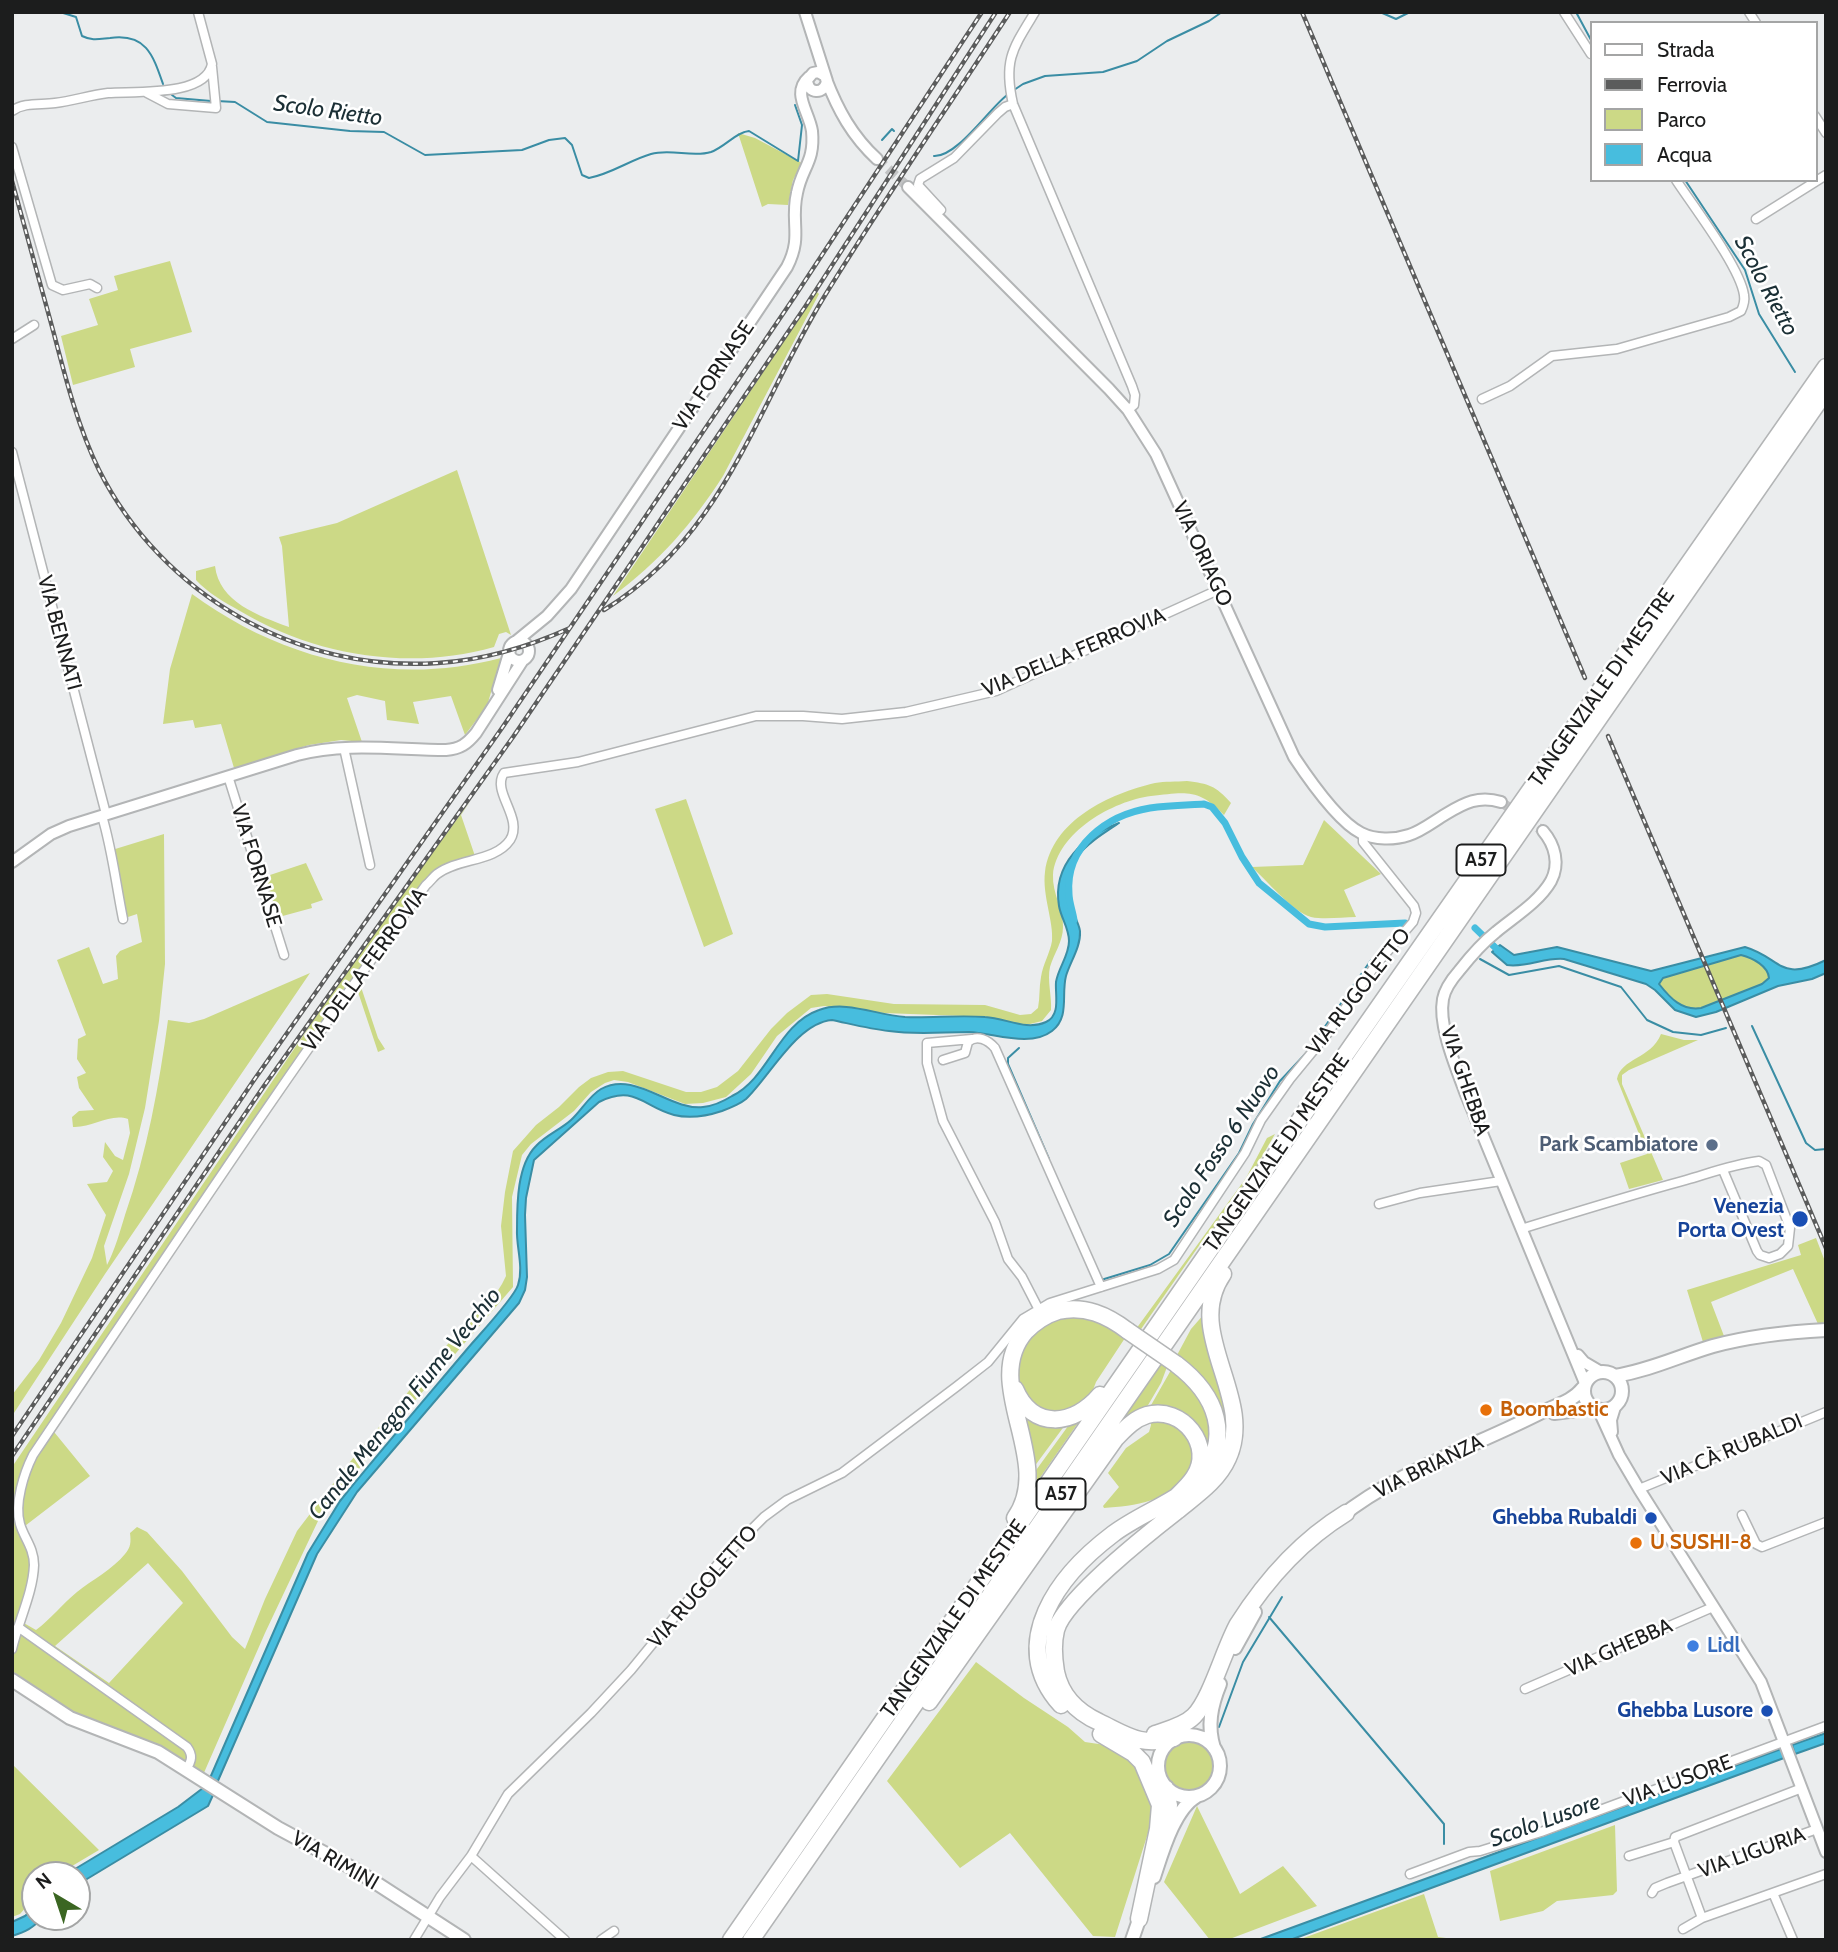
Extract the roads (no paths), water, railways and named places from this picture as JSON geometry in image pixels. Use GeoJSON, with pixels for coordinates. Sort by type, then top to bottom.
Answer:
{"type":"FeatureCollection","features":[{"type":"Feature","properties":{"kind":"highway","name":"TANGENZIALE DI MESTRE"},"geometry":{"type":"LineString","coordinates":[[731,1940],[1826,367]]}},
{"type":"Feature","properties":{"kind":"highway","name":"TANGENZIALE DI MESTRE"},"geometry":{"type":"LineString","coordinates":[[751,1940],[1826,391]]}},
{"type":"Feature","properties":{"kind":"highway","name":"A57"},"geometry":{"type":"LineString","coordinates":[[1179,1736],[1151,1743],[1119,1737],[1074,1717],[1050,1691],[1044,1680],[1037,1656],[1039,1627],[1053,1595],[1086,1558],[1114,1533],[1197,1495],[1220,1472],[1227,1460],[1235,1433],[1235,1417],[1215,1348],[1210,1310],[1220,1278],[1255,1227],[1262,1204]]}},
{"type":"Feature","properties":{"kind":"highway","name":"A57"},"geometry":{"type":"LineString","coordinates":[[963,1606],[991,1553],[1019,1513],[1027,1490],[1027,1458],[1011,1380],[1014,1351],[1021,1337],[1030,1326],[1052,1313],[1087,1310],[1111,1318],[1190,1375],[1206,1394],[1217,1419],[1219,1434],[1213,1460],[1203,1476],[1072,1605],[1062,1616],[1056,1630],[1055,1669],[1064,1696],[1080,1711],[1147,1754],[1159,1771]]}},
{"type":"Feature","properties":{"kind":"highway","name":"A57"},"geometry":{"type":"LineString","coordinates":[[1011,1380],[1018,1396],[1034,1413],[1044,1418],[1065,1419],[1078,1415],[1093,1404],[1125,1359],[1137,1354]]}},
{"type":"Feature","properties":{"kind":"highway","name":"A57"},"geometry":{"type":"LineString","coordinates":[[860,1784],[872,1775],[945,1681],[1116,1438],[1131,1424],[1148,1415],[1164,1414],[1176,1417],[1191,1429],[1198,1440],[1200,1463],[1195,1476],[1175,1506]]}},
{"type":"Feature","properties":{"kind":"highway","name":"A57"},"geometry":{"type":"LineString","coordinates":[[1119,1737],[1152,1735],[1193,1717],[1206,1697],[1237,1627],[1252,1603],[1303,1545],[1320,1529],[1346,1513]]}},
{"type":"Feature","properties":{"kind":"highway","name":"A57"},"geometry":{"type":"LineString","coordinates":[[1119,1737],[1142,1762],[1160,1805],[1158,1829],[1139,1919]]}},
{"type":"Feature","properties":{"kind":"main road"},"geometry":{"type":"LineString","coordinates":[[1655,1368],[1632,1382],[1615,1407],[1596,1409],[1585,1398],[1584,1386],[1592,1375],[1601,1372],[1615,1376],[1655,1368],[1741,1339],[1826,1330]]}},
{"type":"Feature","properties":{"kind":"main road"},"geometry":{"type":"LineString","coordinates":[[1615,1376],[1622,1393]]}},
{"type":"Feature","properties":{"kind":"main road","name":"VIA BRIANZA"},"geometry":{"type":"LineString","coordinates":[[1215,1697],[1238,1641],[1269,1590],[1304,1551],[1346,1513],[1400,1477],[1534,1418],[1578,1395],[1584,1386]]}},
{"type":"Feature","properties":{"kind":"main road","name":"VIA BRIANZA"},"geometry":{"type":"LineString","coordinates":[[1534,1418],[1561,1411],[1596,1409]]}},
{"type":"Feature","properties":{"kind":"main road","name":"VIA RIMINI"},"geometry":{"type":"LineString","coordinates":[[12,1680],[70,1718],[143,1744],[278,1828],[356,1870],[464,1940]]}},
{"type":"Feature","properties":{"kind":"main road"},"geometry":{"type":"LineString","coordinates":[[1163,1850],[1171,1809],[1167,1787],[1159,1771],[1161,1751],[1196,1725],[1215,1697]]}},
{"type":"Feature","properties":{"kind":"main road"},"geometry":{"type":"LineString","coordinates":[[1132,1940],[1163,1850],[1182,1810],[1187,1803],[1209,1789],[1219,1775],[1220,1766],[1209,1730],[1215,1697]]}},
{"type":"Feature","properties":{"kind":"main road"},"geometry":{"type":"LineString","coordinates":[[1179,1736],[1200,1737],[1214,1748]]}},
{"type":"Feature","properties":{"kind":"main road"},"geometry":{"type":"LineString","coordinates":[[1167,1787],[1179,1795],[1200,1795]]}},
{"type":"Feature","properties":{"kind":"street"},"geometry":{"type":"LineString","coordinates":[[147,93],[168,104],[215,103],[212,64],[198,12]]}},
{"type":"Feature","properties":{"kind":"street"},"geometry":{"type":"LineString","coordinates":[[805,12],[818,52],[823,84],[811,99],[807,110]]}},
{"type":"Feature","properties":{"kind":"street"},"geometry":{"type":"LineString","coordinates":[[1035,12],[1017,42],[1009,63],[1012,97],[1132,386],[1134,405],[1128,410]]}},
{"type":"Feature","properties":{"kind":"street"},"geometry":{"type":"LineString","coordinates":[[1564,12],[1590,52]]}},
{"type":"Feature","properties":{"kind":"street"},"geometry":{"type":"LineString","coordinates":[[818,52],[808,86],[813,91],[823,84]]}},
{"type":"Feature","properties":{"kind":"street"},"geometry":{"type":"LineString","coordinates":[[12,111],[21,106],[65,102],[106,93],[147,93],[203,81],[212,64]]}},
{"type":"Feature","properties":{"kind":"street"},"geometry":{"type":"LineString","coordinates":[[811,75],[818,72],[853,132],[877,159]]}},
{"type":"Feature","properties":{"kind":"street","name":"VIA FORNASE"},"geometry":{"type":"LineString","coordinates":[[12,862],[58,830],[315,750],[435,750],[460,748],[470,741],[528,655],[528,648],[535,633],[577,580],[787,267],[797,239],[796,195],[812,157],[812,132],[800,93],[802,84],[811,75]]}},
{"type":"Feature","properties":{"kind":"street"},"geometry":{"type":"LineString","coordinates":[[941,210],[918,185],[920,179],[954,158],[1012,97]]}},
{"type":"Feature","properties":{"kind":"street"},"geometry":{"type":"LineString","coordinates":[[12,147],[52,285],[64,290],[90,284],[97,288]]}},
{"type":"Feature","properties":{"kind":"street"},"geometry":{"type":"LineString","coordinates":[[1482,399],[1510,386],[1552,356],[1616,349],[1729,317],[1741,311],[1745,299],[1739,280],[1676,182]]}},
{"type":"Feature","properties":{"kind":"street"},"geometry":{"type":"LineString","coordinates":[[1756,219],[1816,182]]}},
{"type":"Feature","properties":{"kind":"street","name":"VIA ORIAGO"},"geometry":{"type":"LineString","coordinates":[[908,187],[1128,410],[1156,454],[1294,757],[1332,806],[1353,828],[1363,834]]}},
{"type":"Feature","properties":{"kind":"street"},"geometry":{"type":"LineString","coordinates":[[12,339],[34,325]]}},
{"type":"Feature","properties":{"kind":"street","name":"VIA BENNATI"},"geometry":{"type":"LineString","coordinates":[[12,452],[104,815]]}},
{"type":"Feature","properties":{"kind":"street","name":"VIA DELLA FERROVIA"},"geometry":{"type":"LineString","coordinates":[[12,1649],[34,1565],[32,1548],[20,1523],[19,1512],[26,1470],[33,1455],[264,1111],[426,886],[437,873],[496,852],[511,838],[513,824],[500,781],[504,773],[579,762],[756,716],[842,719],[906,712],[996,691],[1218,590]]}},
{"type":"Feature","properties":{"kind":"street","name":"VIA FORNASE"},"geometry":{"type":"LineString","coordinates":[[491,709],[512,647],[547,616]]}},
{"type":"Feature","properties":{"kind":"street"},"geometry":{"type":"LineString","coordinates":[[523,660],[514,659],[512,647],[522,642],[528,648]]}},
{"type":"Feature","properties":{"kind":"street"},"geometry":{"type":"LineString","coordinates":[[344,748],[370,865]]}},
{"type":"Feature","properties":{"kind":"street","name":"VIA FORNASE"},"geometry":{"type":"LineString","coordinates":[[228,776],[284,955]]}},
{"type":"Feature","properties":{"kind":"street"},"geometry":{"type":"LineString","coordinates":[[1363,834],[1399,838],[1420,830],[1472,800],[1491,799],[1501,802]]}},
{"type":"Feature","properties":{"kind":"street"},"geometry":{"type":"LineString","coordinates":[[104,815],[123,919]]}},
{"type":"Feature","properties":{"kind":"street","name":"VIA GHEBBA"},"geometry":{"type":"LineString","coordinates":[[1543,831],[1555,852],[1555,870],[1551,881],[1528,906],[1478,948],[1448,985],[1443,996],[1443,1017],[1461,1082],[1570,1343],[1584,1386]]}},
{"type":"Feature","properties":{"kind":"street","name":"VIA RUGOLETTO"},"geometry":{"type":"LineString","coordinates":[[414,1940],[471,1856],[508,1794],[631,1670],[722,1559],[764,1517],[787,1500],[842,1473],[956,1387],[988,1362],[1023,1319],[1038,1308],[1158,1269],[1174,1260],[1245,1153],[1269,1110],[1375,966],[1413,922],[1416,913],[1413,906],[1363,842],[1363,834]]}},
{"type":"Feature","properties":{"kind":"street"},"geometry":{"type":"LineString","coordinates":[[943,1060],[965,1053],[968,1042],[972,1039]]}},
{"type":"Feature","properties":{"kind":"street"},"geometry":{"type":"LineString","coordinates":[[1038,1308],[1022,1277],[1008,1259],[995,1223],[943,1121],[927,1063],[927,1043],[985,1040],[996,1050],[1101,1287]]}},
{"type":"Feature","properties":{"kind":"street"},"geometry":{"type":"LineString","coordinates":[[1521,1228],[1725,1169],[1759,1161],[1766,1166],[1790,1228],[1788,1246],[1780,1254],[1769,1258],[1757,1251],[1725,1169]]}},
{"type":"Feature","properties":{"kind":"street"},"geometry":{"type":"LineString","coordinates":[[1379,1204],[1420,1193],[1502,1181]]}},
{"type":"Feature","properties":{"kind":"street","name":"VIA GHEBBA"},"geometry":{"type":"LineString","coordinates":[[1570,1343],[1584,1362],[1601,1372]]}},
{"type":"Feature","properties":{"kind":"street"},"geometry":{"type":"LineString","coordinates":[[1614,1445],[1611,1420],[1615,1407]]}},
{"type":"Feature","properties":{"kind":"street"},"geometry":{"type":"LineString","coordinates":[[1596,1409],[1639,1489],[1761,1682],[1801,1788],[1821,1832],[1826,1852]]}},
{"type":"Feature","properties":{"kind":"street","name":"VIA CÀ RUBALDI"},"geometry":{"type":"LineString","coordinates":[[1639,1489],[1826,1412]]}},
{"type":"Feature","properties":{"kind":"street"},"geometry":{"type":"LineString","coordinates":[[1742,1515],[1754,1542],[1762,1547],[1826,1522]]}},
{"type":"Feature","properties":{"kind":"street","name":"VIA GHEBBA"},"geometry":{"type":"LineString","coordinates":[[1525,1689],[1713,1607]]}},
{"type":"Feature","properties":{"kind":"street"},"geometry":{"type":"LineString","coordinates":[[18,1627],[181,1742],[191,1756],[186,1769]]}},
{"type":"Feature","properties":{"kind":"street","name":"VIA LUSORE"},"geometry":{"type":"LineString","coordinates":[[1410,1874],[1469,1852],[1541,1832],[1826,1726]]}},
{"type":"Feature","properties":{"kind":"street"},"geometry":{"type":"LineString","coordinates":[[1702,1918],[1674,1842],[1675,1837],[1801,1788]]}},
{"type":"Feature","properties":{"kind":"street","name":"VIA LIGURIA"},"geometry":{"type":"LineString","coordinates":[[1653,1893],[1655,1888],[1821,1832]]}},
{"type":"Feature","properties":{"kind":"street"},"geometry":{"type":"LineString","coordinates":[[1629,1856],[1674,1842]]}},
{"type":"Feature","properties":{"kind":"street"},"geometry":{"type":"LineString","coordinates":[[471,1856],[565,1940]]}},
{"type":"Feature","properties":{"kind":"street"},"geometry":{"type":"LineString","coordinates":[[1683,1929],[1702,1918],[1826,1874]]}},
{"type":"Feature","properties":{"kind":"street"},"geometry":{"type":"LineString","coordinates":[[1773,1893],[1793,1940]]}},
{"type":"Feature","properties":{"kind":"street"},"geometry":{"type":"LineString","coordinates":[[601,1940],[614,1931]]}},
{"type":"Feature","properties":{"kind":"water"},"geometry":{"type":"Polygon","coordinates":[[[1119,823],[1086,847],[1071,866],[1067,891],[1080,937],[1066,976],[1061,1019],[1052,1031],[1043,1036],[1023,1039],[969,1032],[899,1032],[832,1020],[819,1023],[796,1040],[746,1099],[735,1106],[710,1114],[686,1117],[663,1111],[630,1096],[611,1097],[599,1102],[534,1160],[526,1198],[527,1277],[519,1303],[357,1492],[317,1554],[217,1783],[210,1778],[308,1553],[340,1501],[515,1291],[520,1278],[517,1236],[519,1185],[525,1163],[536,1146],[571,1120],[597,1092],[614,1084],[640,1087],[691,1107],[722,1101],[745,1088],[793,1027],[805,1017],[829,1007],[850,1007],[905,1017],[985,1017],[1023,1025],[1046,1022],[1054,1015],[1056,982],[1069,946],[1068,932],[1059,906],[1060,877],[1073,854],[1083,844],[1119,823]]]}},
{"type":"Feature","properties":{"kind":"water"},"geometry":{"type":"Polygon","coordinates":[[[1500,945],[1514,955],[1557,947],[1651,971],[1745,947],[1789,969],[1799,969],[1826,960],[1826,973],[1812,979],[1778,986],[1716,1012],[1696,1017],[1675,1010],[1646,984],[1564,959],[1507,965],[1492,952],[1500,945]],[[1741,955],[1663,978],[1659,984],[1672,999],[1682,1005],[1701,1008],[1762,984],[1769,978],[1763,966],[1741,955]]]}},
{"type":"Feature","properties":{"kind":"water"},"geometry":{"type":"Polygon","coordinates":[[[1826,1733],[1826,1743],[1795,1754],[1792,1745],[1826,1733]]]}},
{"type":"Feature","properties":{"kind":"water"},"geometry":{"type":"Polygon","coordinates":[[[1781,1749],[1784,1758],[1290,1940],[1258,1940],[1781,1749]]]}},
{"type":"Feature","properties":{"kind":"water"},"geometry":{"type":"Polygon","coordinates":[[[203,1788],[213,1795],[208,1806],[91,1877],[91,1861],[88,1861],[178,1807],[203,1788]]]}},
{"type":"Feature","properties":{"kind":"water"},"geometry":{"type":"Polygon","coordinates":[[[21,1918],[21,1931],[25,1931],[12,1936],[12,1922],[21,1918]]]}},
{"type":"Feature","properties":{"kind":"waterway","name":"Scolo Rietto"},"geometry":{"type":"LineString","coordinates":[[60,12],[76,17],[82,36],[86,38],[122,37],[140,43],[151,55],[163,84]]}},
{"type":"Feature","properties":{"kind":"waterway","name":"Scolo Rietto"},"geometry":{"type":"LineString","coordinates":[[1014,90],[1045,76],[1103,72],[1137,61],[1167,41],[1222,12]]}},
{"type":"Feature","properties":{"kind":"waterway","name":"Scolo Rietto"},"geometry":{"type":"LineString","coordinates":[[1380,12],[1396,19],[1410,12]]}},
{"type":"Feature","properties":{"kind":"waterway","name":"Scolo Rietto"},"geometry":{"type":"LineString","coordinates":[[1576,12],[1590,38]]}},
{"type":"Feature","properties":{"kind":"waterway","name":"Scolo Rietto"},"geometry":{"type":"LineString","coordinates":[[172,95],[176,98],[211,101]]}},
{"type":"Feature","properties":{"kind":"waterway","name":"Scolo Rietto"},"geometry":{"type":"LineString","coordinates":[[934,156],[943,154],[962,141],[1007,95]]}},
{"type":"Feature","properties":{"kind":"waterway","name":"Scolo Rietto"},"geometry":{"type":"LineString","coordinates":[[217,101],[235,102],[267,122],[384,132],[425,155],[522,150],[549,140],[565,138],[572,145],[582,175],[589,178],[659,152],[711,152],[749,131],[798,161],[802,125],[795,105]]}},
{"type":"Feature","properties":{"kind":"waterway","name":"Scolo Rietto"},"geometry":{"type":"LineString","coordinates":[[882,140],[892,129],[894,131]]}},
{"type":"Feature","properties":{"kind":"waterway","name":"Scolo Rietto"},"geometry":{"type":"LineString","coordinates":[[1686,182],[1745,270],[1759,314],[1795,372]]}},
{"type":"Feature","properties":{"kind":"waterway","name":"Canale Menegon Fiume Vecchio"},"geometry":{"type":"LineString","coordinates":[[1074,920],[1069,897],[1070,877],[1074,861],[1092,836],[1104,826],[1134,812],[1164,806],[1204,804],[1212,807],[1225,823],[1259,883],[1309,924],[1325,927],[1405,923]]}},
{"type":"Feature","properties":{"kind":"waterway","name":"Canale Menegon Fiume Vecchio"},"geometry":{"type":"LineString","coordinates":[[1475,928],[1503,955]]}},
{"type":"Feature","properties":{"kind":"waterway","name":"Scolo Fosso 6 Nuovo"},"geometry":{"type":"LineString","coordinates":[[1480,959],[1509,975],[1559,966],[1621,987],[1647,1020],[1673,1032],[1701,1035],[1726,1028]]}},
{"type":"Feature","properties":{"kind":"waterway","name":"Scolo Fosso 6 Nuovo"},"geometry":{"type":"LineString","coordinates":[[1101,1280],[1150,1265],[1169,1254],[1239,1153],[1253,1124],[1280,1081],[1308,1051],[1371,960]]}},
{"type":"Feature","properties":{"kind":"waterway","name":"Scolo Fosso 6 Nuovo"},"geometry":{"type":"LineString","coordinates":[[1752,1026],[1806,1143],[1815,1150],[1826,1149]]}},
{"type":"Feature","properties":{"kind":"waterway","name":"Scolo Fosso 6 Nuovo"},"geometry":{"type":"LineString","coordinates":[[1019,1048],[1008,1058],[1008,1064],[1049,1159]]}},
{"type":"Feature","properties":{"kind":"waterway"},"geometry":{"type":"LineString","coordinates":[[1219,1727],[1243,1662],[1282,1597]]}},
{"type":"Feature","properties":{"kind":"waterway"},"geometry":{"type":"LineString","coordinates":[[1269,1617],[1444,1824],[1444,1844]]}},
{"type":"Feature","properties":{"kind":"tunnel"},"geometry":{"type":"LineString","coordinates":[[877,159],[908,187]]}},
{"type":"Feature","properties":{"kind":"tunnel"},"geometry":{"type":"LineString","coordinates":[[1501,802],[1543,831]]}},
{"type":"Feature","properties":{"kind":"railway"},"geometry":{"type":"LineString","coordinates":[[12,1436],[254,1080],[502,728],[793,299],[982,12]]}},
{"type":"Feature","properties":{"kind":"railway"},"geometry":{"type":"LineString","coordinates":[[12,1456],[264,1086],[513,737],[805,307],[996,12]]}},
{"type":"Feature","properties":{"kind":"railway"},"geometry":{"type":"LineString","coordinates":[[604,610],[645,580],[679,546],[708,508],[733,468],[824,297],[1010,12]]}},
{"type":"Feature","properties":{"kind":"railway"},"geometry":{"type":"LineString","coordinates":[[1302,12],[1585,678]]}},
{"type":"Feature","properties":{"kind":"railway"},"geometry":{"type":"LineString","coordinates":[[12,181],[68,386],[99,470],[126,515],[159,554],[197,589],[240,617],[286,639],[335,655],[386,663],[438,663],[489,656],[522,647],[570,628]]}},
{"type":"Feature","properties":{"kind":"railway"},"geometry":{"type":"LineString","coordinates":[[1608,736],[1826,1248]]}},
{"type":"Feature","properties":{"kind":"place","name":"Park Scambiatore"},"geometry":{"type":"Point","coordinates":[1712,1145]}},
{"type":"Feature","properties":{"kind":"place","name":"Venezia Porta Ovest"},"geometry":{"type":"Point","coordinates":[1800,1219]}},
{"type":"Feature","properties":{"kind":"place","name":"Boombastic"},"geometry":{"type":"Point","coordinates":[1486,1410]}},
{"type":"Feature","properties":{"kind":"place","name":"Ghebba Rubaldi"},"geometry":{"type":"Point","coordinates":[1651,1518]}},
{"type":"Feature","properties":{"kind":"place","name":"U SUSHI-8"},"geometry":{"type":"Point","coordinates":[1636,1543]}},
{"type":"Feature","properties":{"kind":"place","name":"Lidl"},"geometry":{"type":"Point","coordinates":[1693,1646]}},
{"type":"Feature","properties":{"kind":"place","name":"Ghebba Lusore"},"geometry":{"type":"Point","coordinates":[1767,1711]}},
{"type":"Feature","properties":{"kind":"water label","name":"Scolo Lusore"},"geometry":{"type":"Point","coordinates":[1545,1821]}}]}
